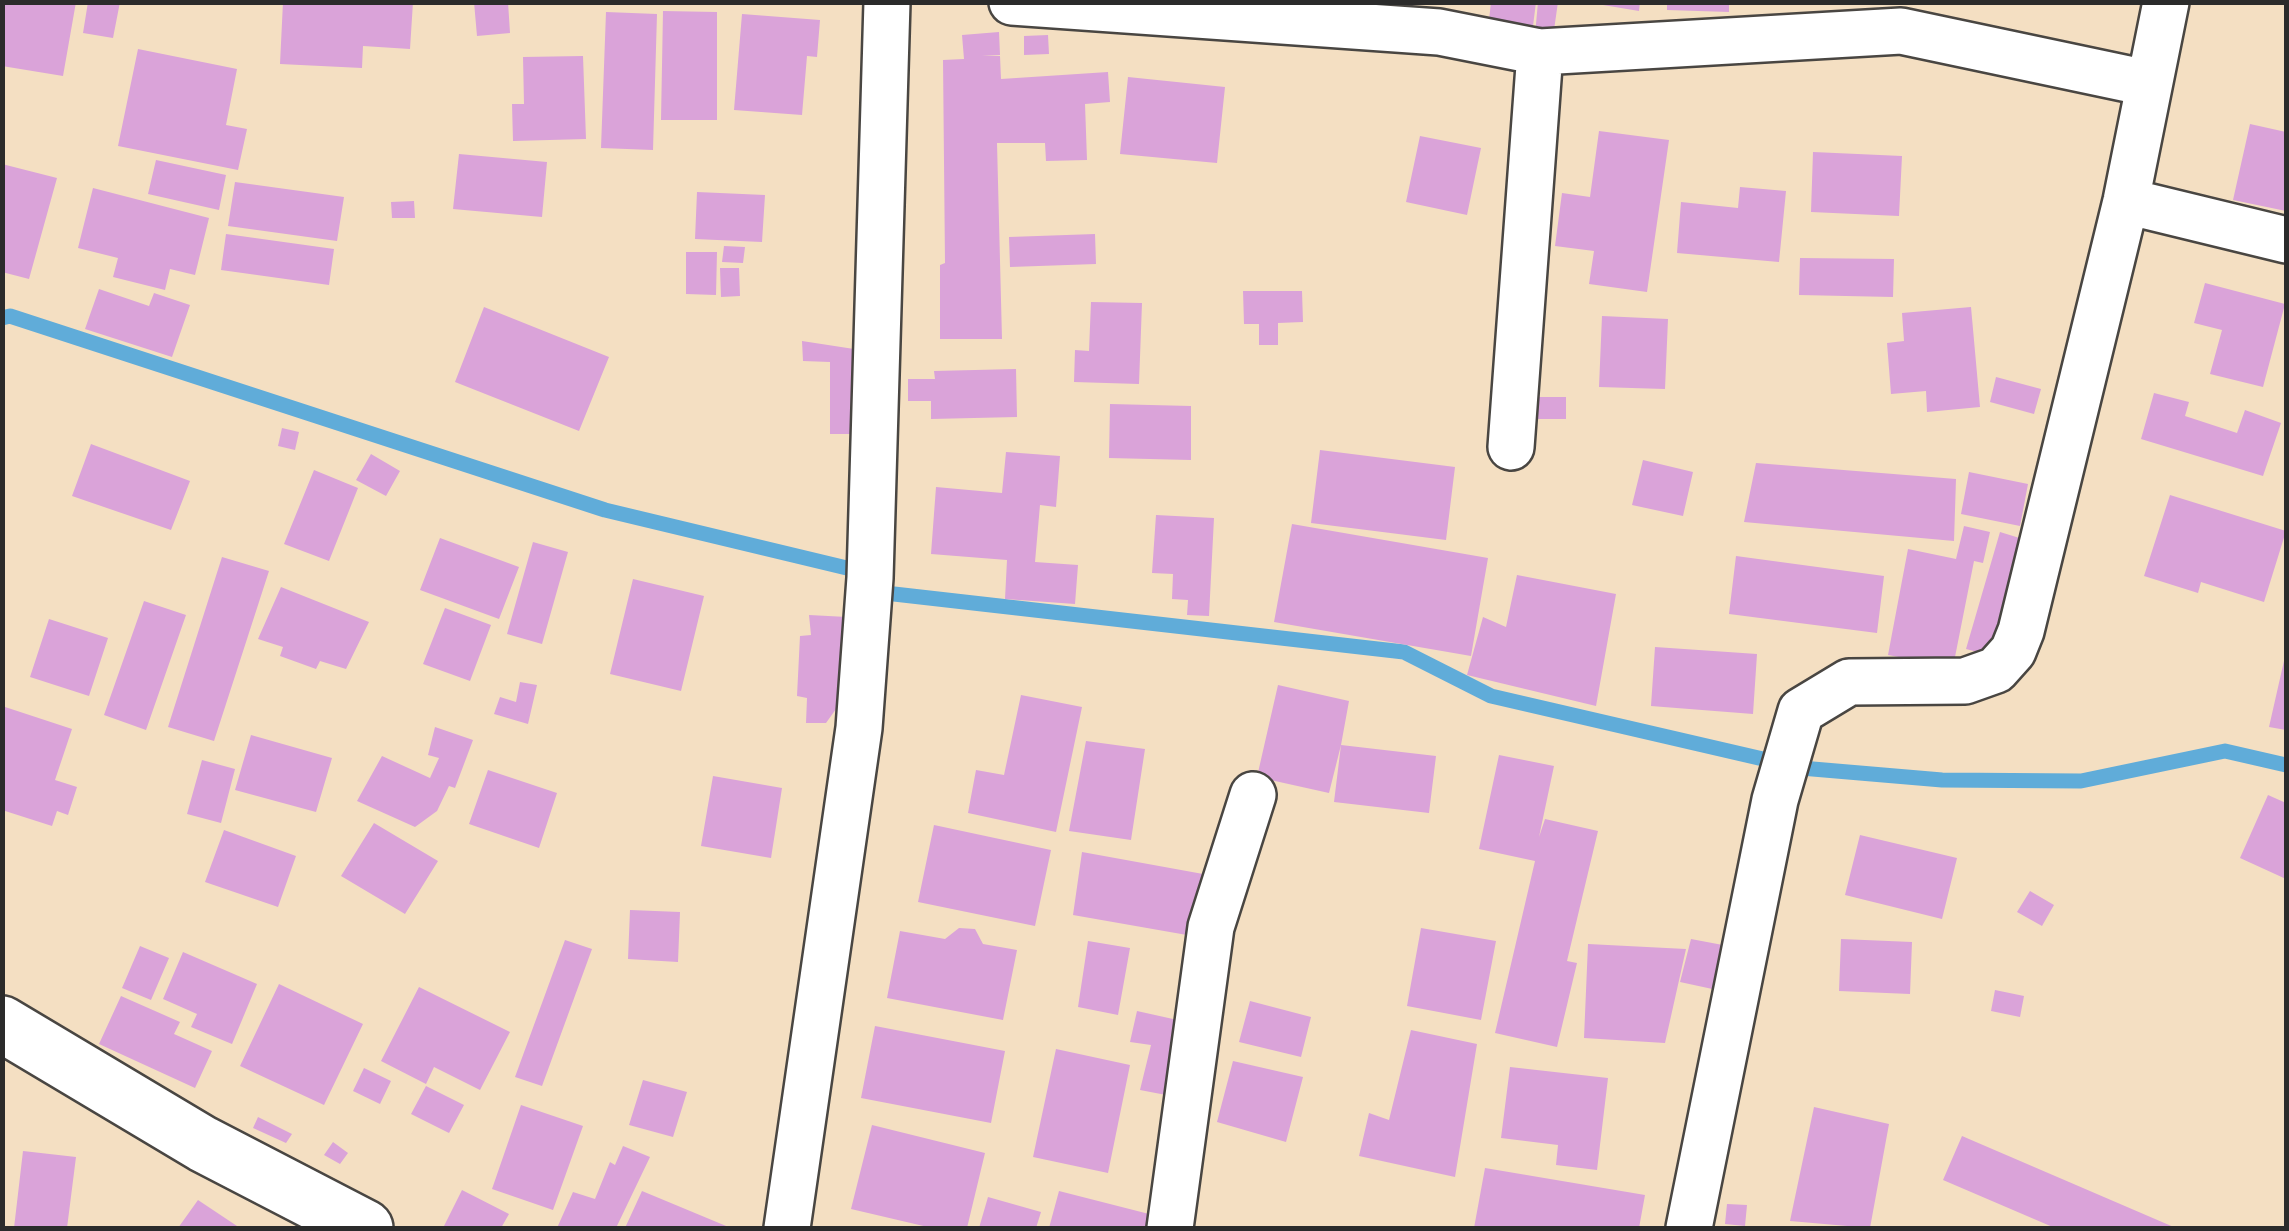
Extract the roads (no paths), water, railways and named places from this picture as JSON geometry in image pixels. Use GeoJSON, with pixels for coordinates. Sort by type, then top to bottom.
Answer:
{"type":"FeatureCollection","features":[{"type":"Feature","properties":{"kind":"street"},"geometry":{"type":"LineString","coordinates":[[788,1228],[860,728],[870,558],[886,2]]}},
{"type":"Feature","properties":{"kind":"street"},"geometry":{"type":"LineString","coordinates":[[1012,2],[1444,17],[1540,52],[1902,31],[2147,83]]}},
{"type":"Feature","properties":{"kind":"street"},"geometry":{"type":"LineString","coordinates":[[1689,1228],[1775,800],[1801,711],[1848,682],[1965,681],[1996,670],[2012,651],[2126,201],[2166,2]]}},
{"type":"Feature","properties":{"kind":"street"},"geometry":{"type":"LineString","coordinates":[[1511,447],[1540,52]]}},
{"type":"Feature","properties":{"kind":"street"},"geometry":{"type":"LineString","coordinates":[[2126,201],[2286,240]]}},
{"type":"Feature","properties":{"kind":"street"},"geometry":{"type":"LineString","coordinates":[[1170,1228],[1211,927],[1253,795]]}},
{"type":"Feature","properties":{"kind":"street"},"geometry":{"type":"LineString","coordinates":[[2,1024],[203,1144],[365,1228]]}},
{"type":"Feature","properties":{"kind":"waterway"},"geometry":{"type":"LineString","coordinates":[[2,318],[10,316],[605,510],[851,569]]}},
{"type":"Feature","properties":{"kind":"waterway"},"geometry":{"type":"LineString","coordinates":[[894,594],[1404,652],[1491,696],[1763,759]]}},
{"type":"Feature","properties":{"kind":"waterway"},"geometry":{"type":"LineString","coordinates":[[1801,768],[1942,780],[2081,781],[2225,751],[2286,765]]}}]}
